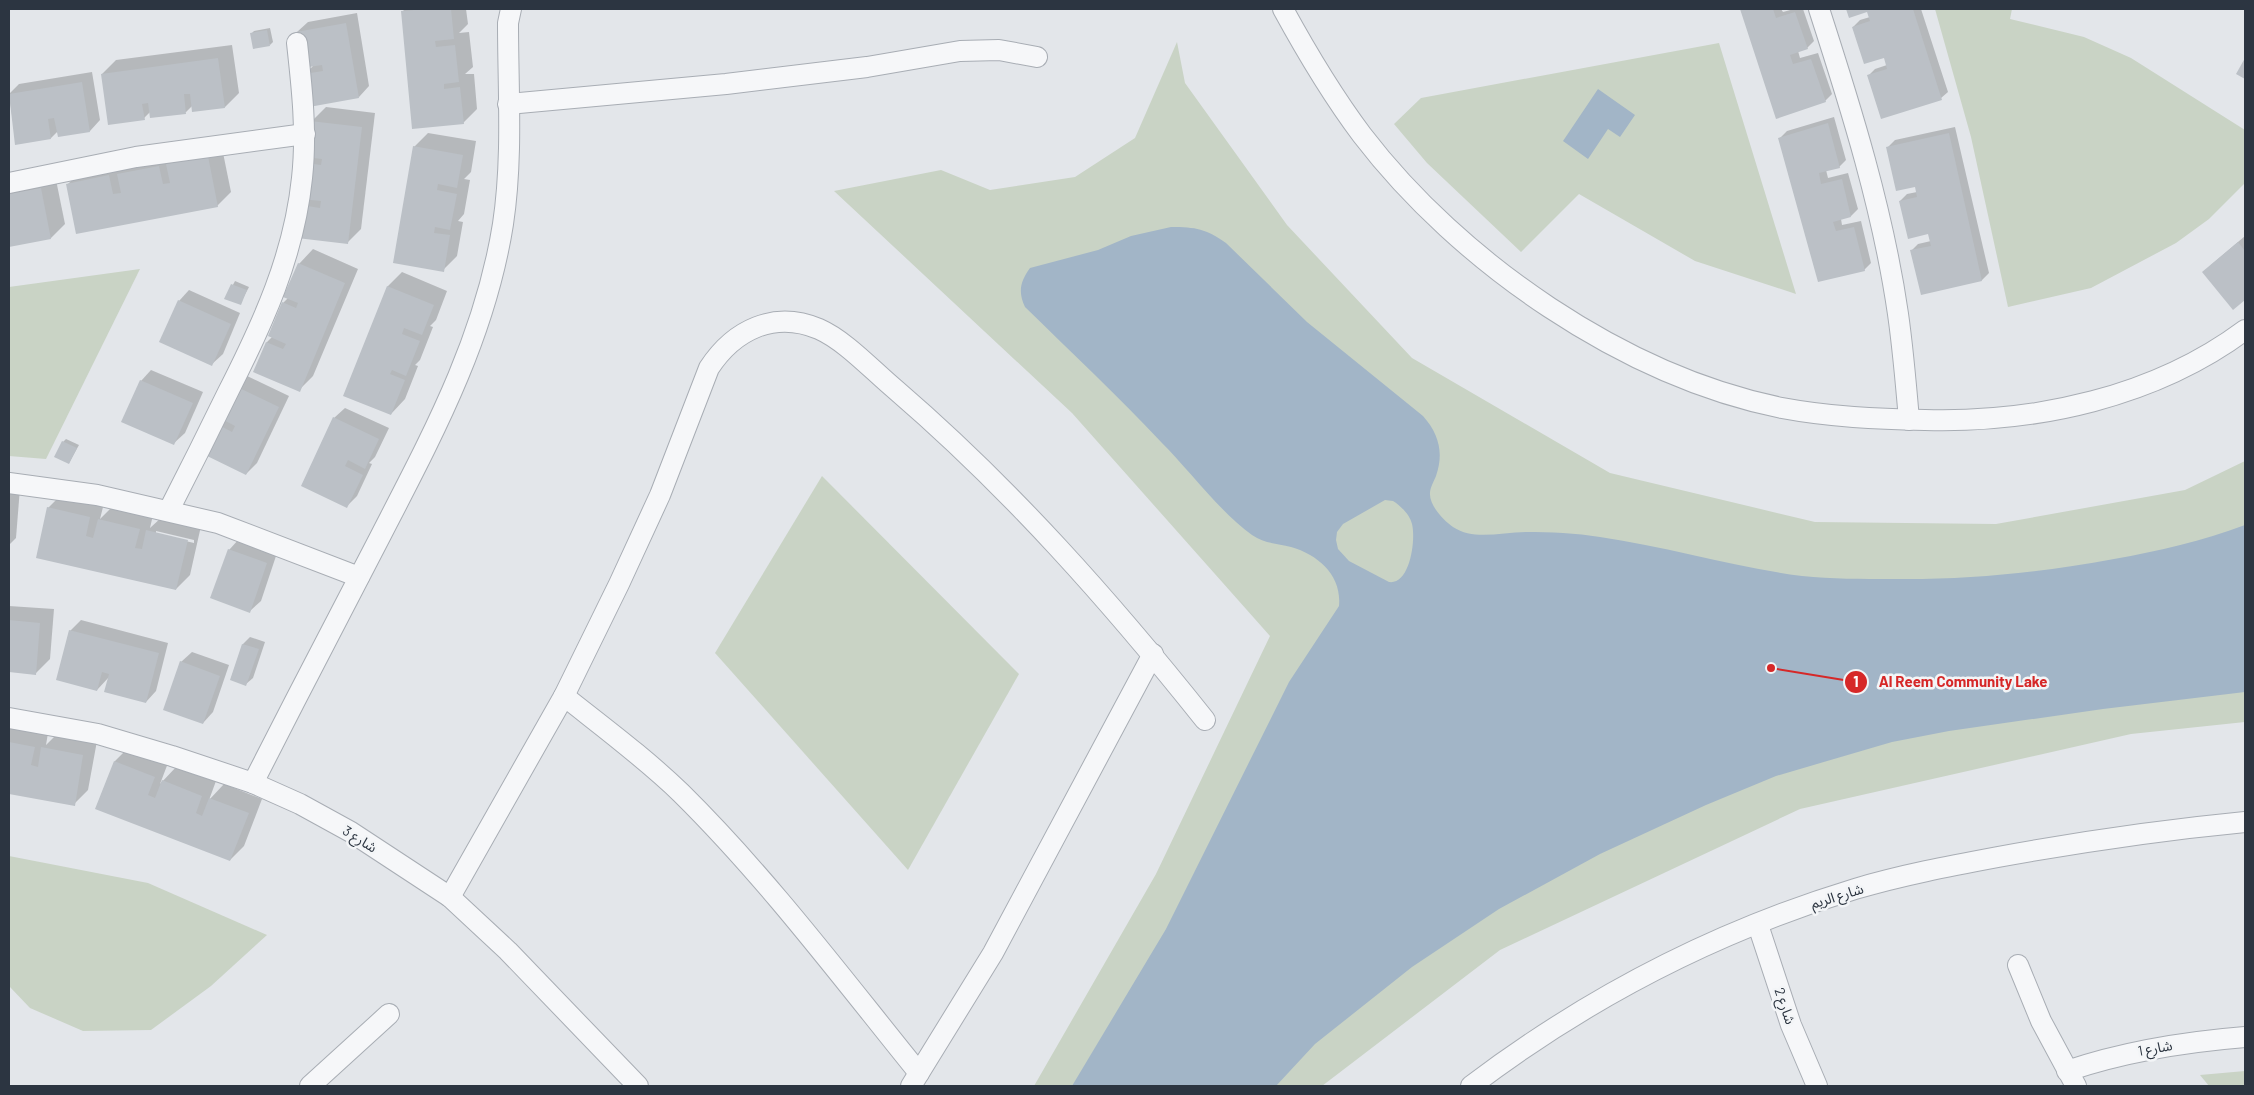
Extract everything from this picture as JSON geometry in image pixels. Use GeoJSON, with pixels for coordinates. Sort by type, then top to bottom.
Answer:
{"type":"FeatureCollection","features":[{"type":"Feature","properties":{"kind":"street"},"geometry":{"type":"LineString","coordinates":[[253,783],[442,416],[477,330],[489,287],[503,223],[509,162],[508,23],[511,9]]}},
{"type":"Feature","properties":{"kind":"street"},"geometry":{"type":"LineString","coordinates":[[1283,9],[1311,60],[1363,137],[1397,177],[1432,212],[1514,284],[1581,327],[1619,348],[1658,366],[1731,394],[1781,407],[1824,415],[1909,420],[1949,421],[2047,412],[2098,400],[2148,382],[2188,364],[2245,330]]}},
{"type":"Feature","properties":{"kind":"street"},"geometry":{"type":"LineString","coordinates":[[1819,9],[1857,132],[1888,261],[1898,314],[1909,420]]}},
{"type":"Feature","properties":{"kind":"street"},"geometry":{"type":"LineString","coordinates":[[169,510],[250,348],[278,282],[296,222],[302,179],[305,134],[297,42]]}},
{"type":"Feature","properties":{"kind":"street"},"geometry":{"type":"LineString","coordinates":[[508,104],[744,82],[867,66],[960,51],[999,50],[1037,57]]}},
{"type":"Feature","properties":{"kind":"street"},"geometry":{"type":"LineString","coordinates":[[9,182],[136,157],[305,134]]}},
{"type":"Feature","properties":{"kind":"street"},"geometry":{"type":"LineString","coordinates":[[450,897],[564,696],[619,584],[660,495],[709,368],[721,350],[737,336],[756,326],[777,322],[799,323],[820,329],[838,341],[926,416],[973,460],[1063,551],[1153,654],[1205,720]]}},
{"type":"Feature","properties":{"kind":"street"},"geometry":{"type":"LineString","coordinates":[[9,483],[97,495],[169,510],[218,523],[262,538],[359,577]]}},
{"type":"Feature","properties":{"kind":"street"},"geometry":{"type":"LineString","coordinates":[[564,696],[679,792],[718,832],[791,915],[915,1080],[993,953],[1153,654]]}},
{"type":"Feature","properties":{"kind":"street","name":"شارع 3"},"geometry":{"type":"LineString","coordinates":[[9,718],[98,734],[172,756],[253,783],[300,804],[351,832],[450,897],[508,951],[638,1086]]}},
{"type":"Feature","properties":{"kind":"street","name":"شارع الريم"},"geometry":{"type":"LineString","coordinates":[[1471,1086],[1537,1040],[1622,988],[1692,952],[1807,905],[1906,876],[2114,837],[2245,822]]}},
{"type":"Feature","properties":{"kind":"street","name":"شارع 2"},"geometry":{"type":"LineString","coordinates":[[1758,925],[1791,1025],[1816,1086]]}},
{"type":"Feature","properties":{"kind":"street"},"geometry":{"type":"LineString","coordinates":[[2018,965],[2041,1021],[2071,1079]]}},
{"type":"Feature","properties":{"kind":"street"},"geometry":{"type":"LineString","coordinates":[[310,1086],[389,1014]]}},
{"type":"Feature","properties":{"kind":"street","name":"شارع 1"},"geometry":{"type":"LineString","coordinates":[[2071,1079],[2130,1052],[2163,1046],[2245,1037]]}},
{"type":"Feature","properties":{"kind":"green space"},"geometry":{"type":"Polygon","coordinates":[[[1935,9],[2012,9],[2010,19],[2084,37],[2131,58],[2245,130],[2244,184],[2209,219],[2176,243],[2091,288],[2008,307],[1971,137],[1935,9]]]}},
{"type":"Feature","properties":{"kind":"green space"},"geometry":{"type":"Polygon","coordinates":[[[1177,42],[1185,83],[1287,225],[1412,358],[1610,473],[1815,522],[1996,524],[2185,490],[2245,461],[2245,722],[2131,734],[1800,809],[1500,950],[1322,1086],[1034,1086],[1156,874],[1270,636],[1072,413],[834,191],[941,170],[990,190],[1075,177],[1135,138],[1177,42]]]}},
{"type":"Feature","properties":{"kind":"green space"},"geometry":{"type":"Polygon","coordinates":[[[1719,43],[1796,294],[1695,261],[1579,194],[1521,252],[1427,163],[1394,124],[1421,98],[1719,43]]]}},
{"type":"Feature","properties":{"kind":"green space"},"geometry":{"type":"Polygon","coordinates":[[[140,269],[46,459],[9,456],[9,287],[140,269]]]}},
{"type":"Feature","properties":{"kind":"green space"},"geometry":{"type":"Polygon","coordinates":[[[822,476],[1019,674],[908,870],[715,653],[822,476]]]}},
{"type":"Feature","properties":{"kind":"green space"},"geometry":{"type":"Polygon","coordinates":[[[9,856],[148,883],[267,935],[211,986],[151,1030],[83,1031],[30,1008],[9,986],[9,856]]]}},
{"type":"Feature","properties":{"kind":"green space"},"geometry":{"type":"Polygon","coordinates":[[[2245,1071],[2245,1086],[2209,1086],[2200,1075],[2245,1071]]]}},
{"type":"Feature","properties":{"kind":"water"},"geometry":{"type":"Polygon","coordinates":[[[1598,89],[1635,115],[1620,137],[1608,129],[1588,159],[1563,141],[1598,89]]]}},
{"type":"Feature","properties":{"kind":"water"},"geometry":{"type":"Polygon","coordinates":[[[1171,227],[1180,227],[1194,228],[1219,238],[1307,322],[1423,416],[1433,430],[1440,452],[1430,498],[1437,512],[1449,524],[1470,534],[1563,533],[1625,541],[1751,568],[1802,576],[1847,579],[1920,579],[2003,575],[2086,564],[2180,545],[2245,525],[2245,692],[2103,709],[1949,731],[1892,742],[1776,776],[1706,805],[1600,854],[1499,909],[1412,967],[1315,1044],[1276,1086],[1072,1086],[1166,929],[1289,682],[1339,606],[1337,585],[1327,568],[1311,555],[1291,547],[1262,540],[1252,535],[1229,516],[1128,408],[1025,307],[1021,297],[1021,287],[1030,268],[1098,250],[1131,236],[1171,227]],[[1385,500],[1343,524],[1337,532],[1336,540],[1338,549],[1349,561],[1389,582],[1396,581],[1407,569],[1413,540],[1412,524],[1409,517],[1393,501],[1385,500]]]}},
{"type":"Feature","properties":{"kind":"building"},"geometry":{"type":"Polygon","coordinates":[[[451,9],[454,39],[435,41],[436,47],[455,45],[459,82],[444,84],[444,89],[460,87],[464,124],[412,129],[401,11],[451,9]]]}},
{"type":"Feature","properties":{"kind":"building"},"geometry":{"type":"Polygon","coordinates":[[[1740,9],[1773,9],[1776,18],[1795,12],[1808,49],[1790,55],[1793,64],[1811,59],[1826,102],[1776,119],[1740,9]]]}},
{"type":"Feature","properties":{"kind":"building"},"geometry":{"type":"Polygon","coordinates":[[[1846,9],[1913,9],[1942,100],[1881,119],[1867,75],[1887,69],[1884,58],[1864,64],[1852,27],[1870,21],[1867,12],[1849,18],[1846,9]]]}},
{"type":"Feature","properties":{"kind":"building"},"geometry":{"type":"Polygon","coordinates":[[[346,23],[359,98],[309,107],[304,74],[323,71],[322,65],[302,68],[296,32],[346,23]]]}},
{"type":"Feature","properties":{"kind":"building"},"geometry":{"type":"Polygon","coordinates":[[[267,30],[270,46],[253,49],[250,33],[267,30]]]}},
{"type":"Feature","properties":{"kind":"building"},"geometry":{"type":"Polygon","coordinates":[[[218,58],[225,108],[192,112],[190,94],[184,94],[186,114],[150,118],[148,103],[142,104],[145,120],[108,125],[101,74],[218,58]]]}},
{"type":"Feature","properties":{"kind":"building"},"geometry":{"type":"Polygon","coordinates":[[[2245,58],[2245,79],[2236,74],[2245,58]]]}},
{"type":"Feature","properties":{"kind":"building"},"geometry":{"type":"Polygon","coordinates":[[[82,82],[90,132],[58,137],[54,118],[48,119],[51,139],[15,145],[9,94],[82,82]]]}},
{"type":"Feature","properties":{"kind":"building"},"geometry":{"type":"Polygon","coordinates":[[[310,121],[362,127],[348,244],[297,238],[301,205],[320,208],[321,201],[301,199],[306,163],[321,165],[322,159],[306,157],[310,121]]]}},
{"type":"Feature","properties":{"kind":"building"},"geometry":{"type":"Polygon","coordinates":[[[1828,123],[1840,168],[1819,173],[1821,184],[1842,179],[1851,217],[1833,222],[1836,231],[1854,227],[1865,271],[1818,282],[1778,138],[1828,123]]]}},
{"type":"Feature","properties":{"kind":"building"},"geometry":{"type":"Polygon","coordinates":[[[1949,133],[1982,281],[1921,295],[1910,250],[1931,246],[1928,234],[1908,239],[1899,201],[1917,197],[1915,187],[1896,191],[1886,147],[1949,133]]]}},
{"type":"Feature","properties":{"kind":"building"},"geometry":{"type":"Polygon","coordinates":[[[413,146],[463,155],[457,188],[438,184],[437,190],[457,194],[450,230],[435,227],[434,233],[450,235],[444,272],[393,263],[413,146]]]}},
{"type":"Feature","properties":{"kind":"building"},"geometry":{"type":"Polygon","coordinates":[[[208,156],[218,207],[76,234],[66,184],[109,175],[113,194],[121,193],[117,174],[159,166],[163,184],[170,183],[166,164],[208,156]]]}},
{"type":"Feature","properties":{"kind":"building"},"geometry":{"type":"Polygon","coordinates":[[[41,188],[51,239],[9,247],[9,194],[41,188]]]}},
{"type":"Feature","properties":{"kind":"building"},"geometry":{"type":"Polygon","coordinates":[[[2238,242],[2245,251],[2245,300],[2233,310],[2202,272],[2238,242]]]}},
{"type":"Feature","properties":{"kind":"building"},"geometry":{"type":"Polygon","coordinates":[[[298,263],[345,283],[300,392],[253,372],[266,342],[283,349],[286,344],[268,336],[282,302],[296,308],[298,303],[283,297],[298,263]]]}},
{"type":"Feature","properties":{"kind":"building"},"geometry":{"type":"Polygon","coordinates":[[[231,284],[247,290],[241,305],[224,299],[231,284]]]}},
{"type":"Feature","properties":{"kind":"building"},"geometry":{"type":"Polygon","coordinates":[[[387,286],[434,305],[422,335],[404,328],[402,334],[420,341],[406,376],[392,370],[390,374],[405,380],[391,415],[343,396],[387,286]]]}},
{"type":"Feature","properties":{"kind":"building"},"geometry":{"type":"Polygon","coordinates":[[[178,300],[231,324],[212,366],[159,342],[178,300]]]}},
{"type":"Feature","properties":{"kind":"building"},"geometry":{"type":"Polygon","coordinates":[[[140,380],[193,403],[174,445],[121,422],[140,380]]]}},
{"type":"Feature","properties":{"kind":"building"},"geometry":{"type":"Polygon","coordinates":[[[233,385],[279,407],[246,475],[201,453],[215,423],[232,432],[235,426],[218,417],[233,385]]]}},
{"type":"Feature","properties":{"kind":"building"},"geometry":{"type":"Polygon","coordinates":[[[333,417],[379,439],[365,469],[348,460],[345,466],[363,475],[347,508],[301,486],[333,417]]]}},
{"type":"Feature","properties":{"kind":"building"},"geometry":{"type":"Polygon","coordinates":[[[62,441],[77,448],[69,464],[54,457],[62,441]]]}},
{"type":"Feature","properties":{"kind":"building"},"geometry":{"type":"Polygon","coordinates":[[[47,507],[90,517],[86,536],[93,538],[98,519],[140,529],[135,548],[142,549],[146,530],[188,540],[176,590],[36,558],[47,507]]]}},
{"type":"Feature","properties":{"kind":"building"},"geometry":{"type":"Polygon","coordinates":[[[228,549],[267,563],[250,613],[210,598],[228,549]]]}},
{"type":"Feature","properties":{"kind":"building"},"geometry":{"type":"Polygon","coordinates":[[[9,620],[40,623],[36,675],[9,672],[9,620]]]}},
{"type":"Feature","properties":{"kind":"building"},"geometry":{"type":"Polygon","coordinates":[[[69,630],[159,653],[146,703],[104,692],[109,674],[102,672],[97,691],[56,680],[69,630]]]}},
{"type":"Feature","properties":{"kind":"building"},"geometry":{"type":"Polygon","coordinates":[[[242,644],[259,649],[246,686],[230,680],[242,644]]]}},
{"type":"Feature","properties":{"kind":"building"},"geometry":{"type":"Polygon","coordinates":[[[180,661],[220,676],[203,724],[163,710],[180,661]]]}},
{"type":"Feature","properties":{"kind":"building"},"geometry":{"type":"Polygon","coordinates":[[[9,742],[35,747],[31,765],[38,767],[41,747],[83,755],[75,806],[9,794],[9,742]]]}},
{"type":"Feature","properties":{"kind":"building"},"geometry":{"type":"Polygon","coordinates":[[[114,761],[155,777],[148,795],[155,798],[162,780],[202,796],[196,813],[202,816],[209,798],[249,813],[230,861],[95,809],[114,761]]]}},
{"type":"Feature","properties":{"kind":"place","name":"Al Reem Community Lake"},"geometry":{"type":"Point","coordinates":[1771,668]}}]}
